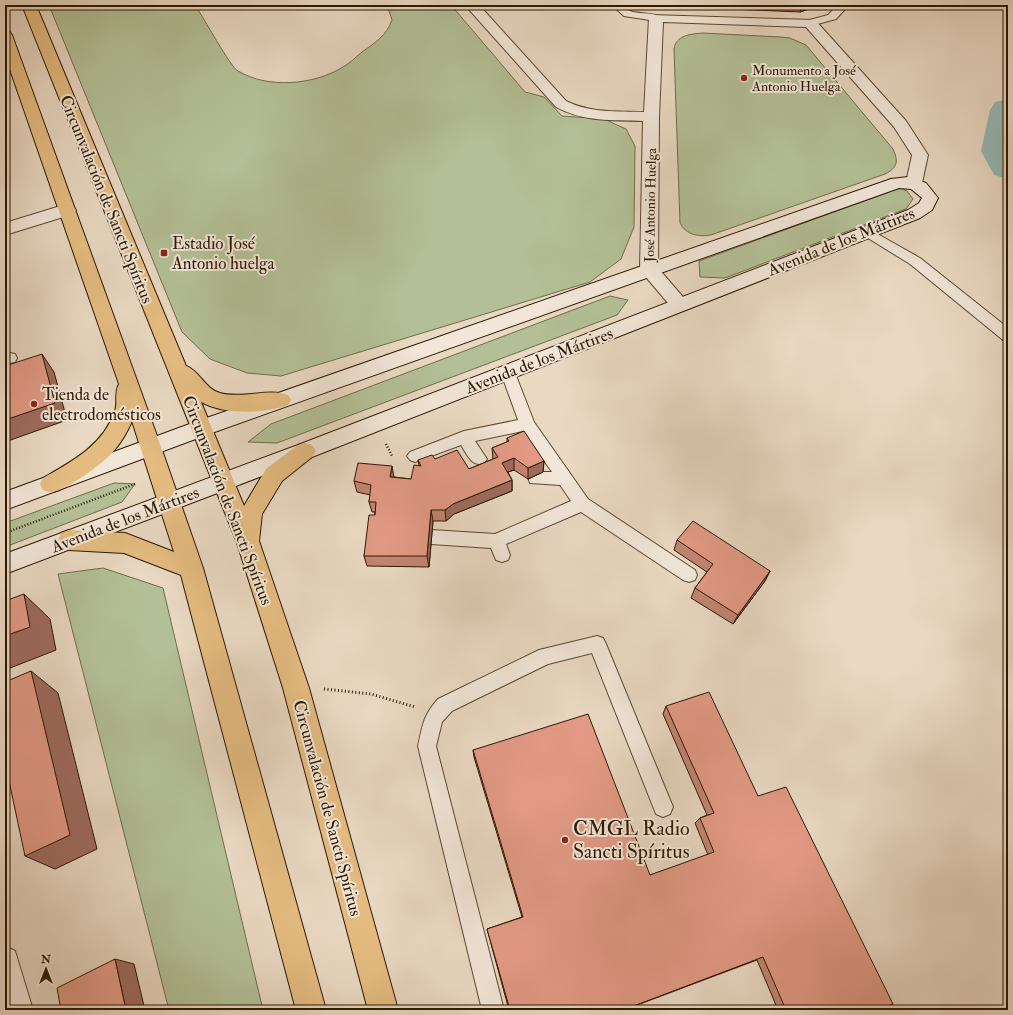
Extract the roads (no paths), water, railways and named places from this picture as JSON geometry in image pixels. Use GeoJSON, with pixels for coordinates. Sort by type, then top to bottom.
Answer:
{"type":"FeatureCollection","features":[{"type":"Feature","properties":{"kind":"highway","name":"Circunvalación de Sancti Spíritus"},"geometry":{"type":"LineString","coordinates":[[29,5],[248,543],[296,688],[383,1010]]}},
{"type":"Feature","properties":{"kind":"highway"},"geometry":{"type":"LineString","coordinates":[[5,35],[151,447],[190,568],[311,1010]]}},
{"type":"Feature","properties":{"kind":"highway"},"geometry":{"type":"LineString","coordinates":[[174,363],[206,396],[230,402],[257,404],[281,400]]}},
{"type":"Feature","properties":{"kind":"highway"},"geometry":{"type":"LineString","coordinates":[[51,484],[90,462],[115,437],[126,411],[127,380]]}},
{"type":"Feature","properties":{"kind":"highway"},"geometry":{"type":"LineString","coordinates":[[248,543],[251,513],[270,482],[274,476],[305,451]]}},
{"type":"Feature","properties":{"kind":"highway"},"geometry":{"type":"LineString","coordinates":[[69,540],[125,542],[190,568]]}},
{"type":"Feature","properties":{"kind":"street"},"geometry":{"type":"LineString","coordinates":[[472,5],[561,104],[570,110],[586,113],[652,117]]}},
{"type":"Feature","properties":{"kind":"street"},"geometry":{"type":"LineString","coordinates":[[656,18],[810,23],[900,124],[920,155],[914,183]]}},
{"type":"Feature","properties":{"kind":"street","name":"José Antonio Huelga"},"geometry":{"type":"LineString","coordinates":[[656,18],[652,117],[649,270],[680,304]]}},
{"type":"Feature","properties":{"kind":"street","name":"Avenida de los Mártires"},"geometry":{"type":"LineString","coordinates":[[5,501],[202,428],[897,183],[914,183],[926,190],[930,198],[926,206],[914,214],[680,304],[508,373],[5,564]]}},
{"type":"Feature","properties":{"kind":"street"},"geometry":{"type":"LineString","coordinates":[[5,229],[67,210]]}},
{"type":"Feature","properties":{"kind":"street"},"geometry":{"type":"LineString","coordinates":[[5,961],[18,1010]]}},
{"type":"Feature","properties":{"kind":"lane"},"geometry":{"type":"LineString","coordinates":[[617,5],[628,14],[656,18]]}},
{"type":"Feature","properties":{"kind":"lane"},"geometry":{"type":"LineString","coordinates":[[810,23],[832,17],[844,5]]}},
{"type":"Feature","properties":{"kind":"lane"},"geometry":{"type":"LineString","coordinates":[[867,232],[915,261],[1008,336]]}},
{"type":"Feature","properties":{"kind":"lane"},"geometry":{"type":"LineString","coordinates":[[508,373],[527,424],[582,504],[689,575]]}},
{"type":"Feature","properties":{"kind":"lane"},"geometry":{"type":"LineString","coordinates":[[415,456],[464,437],[527,424]]}},
{"type":"Feature","properties":{"kind":"lane"},"geometry":{"type":"LineString","coordinates":[[464,437],[479,459]]}},
{"type":"Feature","properties":{"kind":"lane"},"geometry":{"type":"LineString","coordinates":[[536,478],[564,479]]}},
{"type":"Feature","properties":{"kind":"lane"},"geometry":{"type":"LineString","coordinates":[[431,537],[499,548],[582,504]]}},
{"type":"Feature","properties":{"kind":"lane"},"geometry":{"type":"LineString","coordinates":[[493,1010],[427,746],[434,717],[445,705],[545,656],[597,644],[663,807]]}},
{"type":"Feature","properties":{"kind":"waterway"},"geometry":{"type":"LineString","coordinates":[[1008,110],[1000,151],[1008,167]]}},
{"type":"Feature","properties":{"kind":"place","name":"Monumento a José Antonio Huelga"},"geometry":{"type":"Point","coordinates":[744,78]}},
{"type":"Feature","properties":{"kind":"place","name":"Estadio José Antonio huelga"},"geometry":{"type":"Point","coordinates":[164,253]}},
{"type":"Feature","properties":{"kind":"place","name":"Tienda de electrodomésticos"},"geometry":{"type":"Point","coordinates":[34,404]}},
{"type":"Feature","properties":{"kind":"place","name":"CMGL Radio Sancti Spíritus"},"geometry":{"type":"Point","coordinates":[565,840]}}]}
